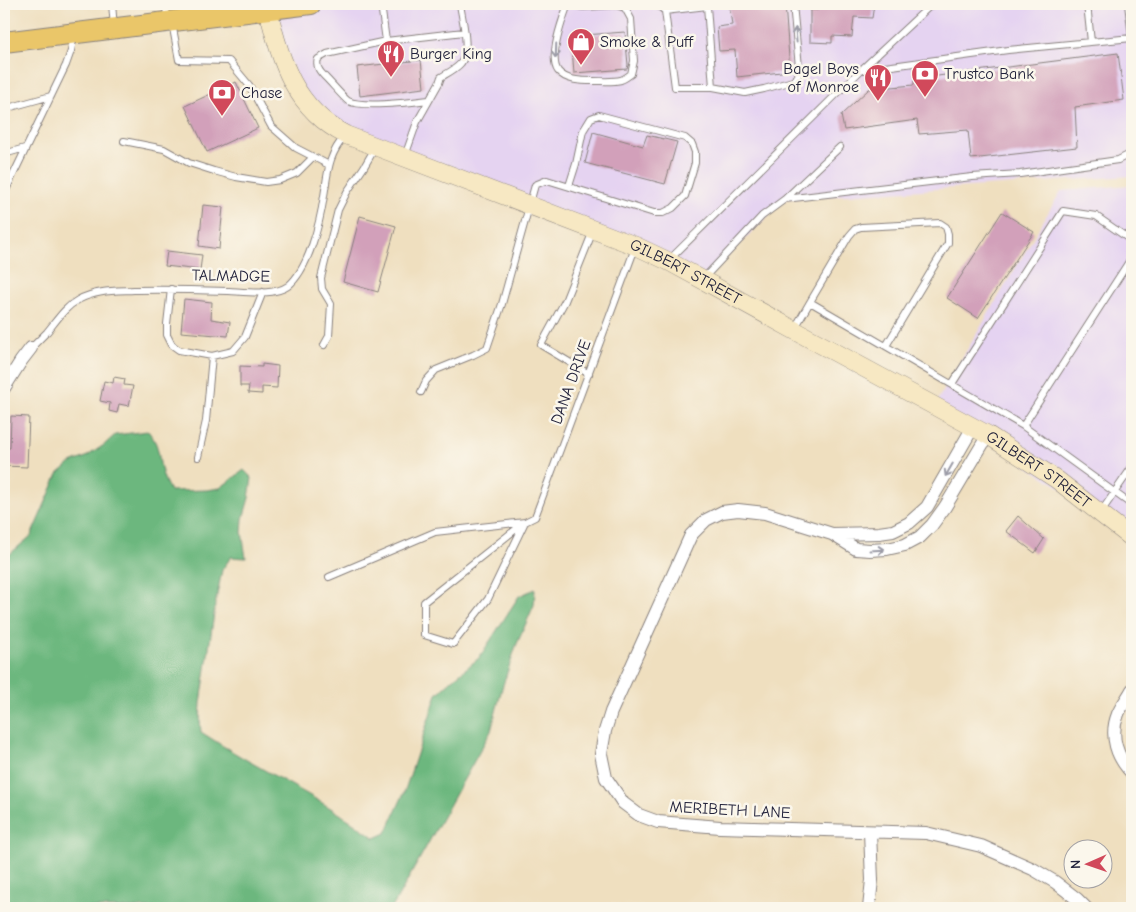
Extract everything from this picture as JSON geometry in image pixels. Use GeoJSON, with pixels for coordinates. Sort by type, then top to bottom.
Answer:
{"type":"FeatureCollection","features":[{"type":"Feature","properties":{"kind":"main road"},"geometry":{"type":"LineString","coordinates":[[4,42],[114,28],[168,16],[311,4]]}},
{"type":"Feature","properties":{"kind":"street","name":"GILBERT STREET"},"geometry":{"type":"LineString","coordinates":[[263,8],[286,71],[296,88],[305,103],[335,130],[636,246],[668,261],[980,431],[1056,479],[1132,538]]}},
{"type":"Feature","properties":{"kind":"street"},"geometry":{"type":"LineString","coordinates":[[4,388],[21,360],[31,348]]}},
{"type":"Feature","properties":{"kind":"street","name":"MERIBETH LANE"},"geometry":{"type":"LineString","coordinates":[[832,534],[879,533],[893,531],[909,523],[927,507],[980,431]]}},
{"type":"Feature","properties":{"kind":"street","name":"MERIBETH LANE"},"geometry":{"type":"LineString","coordinates":[[980,431],[945,507],[932,525],[920,537],[905,545],[887,549],[856,549],[832,534],[765,513],[738,510],[722,512],[706,520],[691,535],[611,712],[601,754],[606,778],[623,804],[639,815],[658,822],[720,827],[926,833],[981,846],[1033,869],[1054,882],[1086,908]]}},
{"type":"Feature","properties":{"kind":"street"},"geometry":{"type":"LineString","coordinates":[[1132,690],[1118,714],[1114,728],[1114,741],[1119,755],[1132,773]]}},
{"type":"Feature","properties":{"kind":"street"},"geometry":{"type":"LineString","coordinates":[[869,908],[872,880],[870,832]]}},
{"type":"Feature","properties":{"kind":"lane"},"geometry":{"type":"LineString","coordinates":[[112,4],[114,28]]}},
{"type":"Feature","properties":{"kind":"lane"},"geometry":{"type":"LineString","coordinates":[[381,4],[386,41]]}},
{"type":"Feature","properties":{"kind":"lane"},"geometry":{"type":"LineString","coordinates":[[405,158],[417,122],[441,77],[462,62],[466,48],[460,4]]}},
{"type":"Feature","properties":{"kind":"lane"},"geometry":{"type":"LineString","coordinates":[[568,4],[583,7],[616,5],[625,8],[631,20],[634,61],[631,74],[622,80],[581,81],[565,76],[557,69],[555,55],[557,37],[568,4]]}},
{"type":"Feature","properties":{"kind":"lane"},"geometry":{"type":"LineString","coordinates":[[656,4],[665,11],[675,86],[713,87],[745,93],[764,90],[793,81],[798,76],[799,67],[793,4]]}},
{"type":"Feature","properties":{"kind":"lane"},"geometry":{"type":"LineString","coordinates":[[668,261],[861,70],[932,4]]}},
{"type":"Feature","properties":{"kind":"lane"},"geometry":{"type":"LineString","coordinates":[[1087,4],[1092,42]]}},
{"type":"Feature","properties":{"kind":"lane"},"geometry":{"type":"LineString","coordinates":[[861,70],[1008,50],[1132,37],[1128,4]]}},
{"type":"Feature","properties":{"kind":"lane"},"geometry":{"type":"LineString","coordinates":[[665,11],[707,5],[713,87]]}},
{"type":"Feature","properties":{"kind":"lane"},"geometry":{"type":"LineString","coordinates":[[168,16],[179,60],[229,61],[249,85],[271,126],[296,148],[329,165]]}},
{"type":"Feature","properties":{"kind":"lane"},"geometry":{"type":"LineString","coordinates":[[429,100],[380,104],[361,104],[348,101],[324,76],[316,62],[327,54],[386,41],[464,32]]}},
{"type":"Feature","properties":{"kind":"lane"},"geometry":{"type":"LineString","coordinates":[[4,194],[68,58],[74,41],[74,33]]}},
{"type":"Feature","properties":{"kind":"lane"},"geometry":{"type":"LineString","coordinates":[[4,109],[51,96]]}},
{"type":"Feature","properties":{"kind":"lane"},"geometry":{"type":"LineString","coordinates":[[421,392],[426,381],[436,370],[486,348],[502,304],[535,185],[546,180],[654,213],[663,214],[673,208],[685,196],[695,152],[692,144],[685,138],[599,115],[592,118],[583,131],[569,186]]}},
{"type":"Feature","properties":{"kind":"lane","name":"TALMADGE"},"geometry":{"type":"LineString","coordinates":[[31,348],[70,305],[99,292],[172,289],[263,292],[275,291],[286,287],[303,268],[310,252],[322,207],[331,158],[338,144],[346,135]]}},
{"type":"Feature","properties":{"kind":"lane"},"geometry":{"type":"LineString","coordinates":[[124,141],[164,149],[189,163],[214,172],[266,182],[280,180],[297,173],[313,157]]}},
{"type":"Feature","properties":{"kind":"lane"},"geometry":{"type":"LineString","coordinates":[[324,345],[329,336],[331,304],[322,289],[321,278],[338,210],[375,146]]}},
{"type":"Feature","properties":{"kind":"lane"},"geometry":{"type":"LineString","coordinates":[[703,280],[762,216],[785,199],[840,147]]}},
{"type":"Feature","properties":{"kind":"lane"},"geometry":{"type":"LineString","coordinates":[[4,154],[26,148]]}},
{"type":"Feature","properties":{"kind":"lane"},"geometry":{"type":"LineString","coordinates":[[785,199],[972,177],[1020,174],[1118,160],[1132,153]]}},
{"type":"Feature","properties":{"kind":"lane"},"geometry":{"type":"LineString","coordinates":[[952,384],[1063,211],[1096,216],[1132,241]]}},
{"type":"Feature","properties":{"kind":"lane"},"geometry":{"type":"LineString","coordinates":[[794,330],[849,236],[855,229],[861,227],[940,223],[946,227],[948,243],[886,346]]}},
{"type":"Feature","properties":{"kind":"lane"},"geometry":{"type":"LineString","coordinates":[[589,374],[541,346],[565,301],[593,230]]}},
{"type":"Feature","properties":{"kind":"lane","name":"DANA DRIVE"},"geometry":{"type":"LineString","coordinates":[[525,522],[536,517],[636,246]]}},
{"type":"Feature","properties":{"kind":"lane"},"geometry":{"type":"LineString","coordinates":[[1023,426],[1132,257]]}},
{"type":"Feature","properties":{"kind":"lane"},"geometry":{"type":"LineString","coordinates":[[172,289],[167,336],[172,345],[179,350],[212,356],[233,351],[245,338],[263,292]]}},
{"type":"Feature","properties":{"kind":"lane"},"geometry":{"type":"LineString","coordinates":[[810,302],[1023,426],[1132,505]]}},
{"type":"Feature","properties":{"kind":"lane"},"geometry":{"type":"LineString","coordinates":[[198,457],[206,421],[212,356]]}},
{"type":"Feature","properties":{"kind":"lane"},"geometry":{"type":"LineString","coordinates":[[1101,513],[1132,467]]}},
{"type":"Feature","properties":{"kind":"lane"},"geometry":{"type":"LineString","coordinates":[[525,522],[488,599],[454,644],[424,635],[424,602],[525,522]]}},
{"type":"Feature","properties":{"kind":"lane"},"geometry":{"type":"LineString","coordinates":[[329,577],[436,532],[525,522]]}},
{"type":"Feature","properties":{"kind":"shaded area"},"geometry":{"type":"Polygon","coordinates":[[[166,4],[1132,4],[1132,176],[785,199],[703,280],[346,135],[313,111],[267,10],[168,22],[166,4]]]}},
{"type":"Feature","properties":{"kind":"shaded area"},"geometry":{"type":"Polygon","coordinates":[[[1132,185],[1132,534],[934,406],[1061,191],[1132,185]]]}},
{"type":"Feature","properties":{"kind":"green space"},"geometry":{"type":"Polygon","coordinates":[[[148,431],[157,446],[165,482],[170,491],[220,488],[244,470],[252,478],[242,532],[246,558],[231,557],[222,570],[201,703],[201,732],[333,809],[375,838],[386,833],[404,793],[437,694],[479,658],[519,596],[535,589],[534,605],[516,646],[502,688],[491,731],[392,908],[4,908],[4,559],[31,536],[58,474],[71,463],[86,457],[104,445],[115,435],[148,431]]]}},
{"type":"Feature","properties":{"kind":"building"},"geometry":{"type":"Polygon","coordinates":[[[729,4],[785,4],[790,71],[737,77],[735,50],[719,51],[717,27],[732,25],[729,4]]]}},
{"type":"Feature","properties":{"kind":"building"},"geometry":{"type":"Polygon","coordinates":[[[818,4],[874,4],[872,18],[854,17],[852,37],[832,36],[832,43],[810,42],[810,10],[818,10],[818,4]]]}},
{"type":"Feature","properties":{"kind":"building"},"geometry":{"type":"Polygon","coordinates":[[[625,32],[627,69],[574,73],[571,36],[625,32]]]}},
{"type":"Feature","properties":{"kind":"building"},"geometry":{"type":"Polygon","coordinates":[[[1118,53],[1124,100],[1075,107],[1077,147],[971,159],[968,130],[919,134],[917,120],[844,130],[841,115],[869,89],[914,85],[914,79],[1118,53]]]}},
{"type":"Feature","properties":{"kind":"building","name":"Burger King"},"geometry":{"type":"Polygon","coordinates":[[[421,60],[424,88],[360,96],[357,67],[421,60]]]}},
{"type":"Feature","properties":{"kind":"building","name":"Chase"},"geometry":{"type":"Polygon","coordinates":[[[236,82],[258,128],[207,152],[185,106],[236,82]]]}},
{"type":"Feature","properties":{"kind":"building"},"geometry":{"type":"Polygon","coordinates":[[[593,132],[643,146],[647,135],[677,142],[665,184],[585,163],[593,132]]]}},
{"type":"Feature","properties":{"kind":"building"},"geometry":{"type":"Polygon","coordinates":[[[203,205],[223,207],[219,249],[199,246],[203,205]]]}},
{"type":"Feature","properties":{"kind":"building"},"geometry":{"type":"Polygon","coordinates":[[[1002,212],[1034,232],[978,318],[947,298],[1002,212]]]}},
{"type":"Feature","properties":{"kind":"building"},"geometry":{"type":"Polygon","coordinates":[[[360,216],[396,226],[378,292],[343,282],[360,216]]]}},
{"type":"Feature","properties":{"kind":"building"},"geometry":{"type":"Polygon","coordinates":[[[167,251],[202,255],[200,270],[165,266],[167,251]]]}},
{"type":"Feature","properties":{"kind":"building"},"geometry":{"type":"Polygon","coordinates":[[[184,299],[212,302],[211,319],[230,322],[228,336],[181,332],[184,299]]]}},
{"type":"Feature","properties":{"kind":"building"},"geometry":{"type":"Polygon","coordinates":[[[262,364],[278,366],[277,388],[262,387],[262,394],[248,393],[249,386],[240,386],[240,366],[262,367],[262,364]]]}},
{"type":"Feature","properties":{"kind":"building"},"geometry":{"type":"Polygon","coordinates":[[[114,377],[125,379],[124,385],[133,386],[129,406],[119,404],[117,413],[109,411],[110,403],[100,401],[104,381],[113,383],[114,377]]]}},
{"type":"Feature","properties":{"kind":"building"},"geometry":{"type":"Polygon","coordinates":[[[11,416],[29,417],[27,467],[4,466],[4,448],[10,448],[11,416]]]}},
{"type":"Feature","properties":{"kind":"building"},"geometry":{"type":"Polygon","coordinates":[[[1018,516],[1044,539],[1035,553],[1006,531],[1018,516]]]}},
{"type":"Feature","properties":{"kind":"place","name":"Smoke & Puff"},"geometry":{"type":"Point","coordinates":[581,66]}},
{"type":"Feature","properties":{"kind":"place","name":"Burger King"},"geometry":{"type":"Point","coordinates":[391,78]}},
{"type":"Feature","properties":{"kind":"place","name":"Trustco Bank"},"geometry":{"type":"Point","coordinates":[925,98]}},
{"type":"Feature","properties":{"kind":"place","name":"Bagel Boys of Monroe"},"geometry":{"type":"Point","coordinates":[878,102]}},
{"type":"Feature","properties":{"kind":"place","name":"Chase"},"geometry":{"type":"Point","coordinates":[222,117]}}]}
